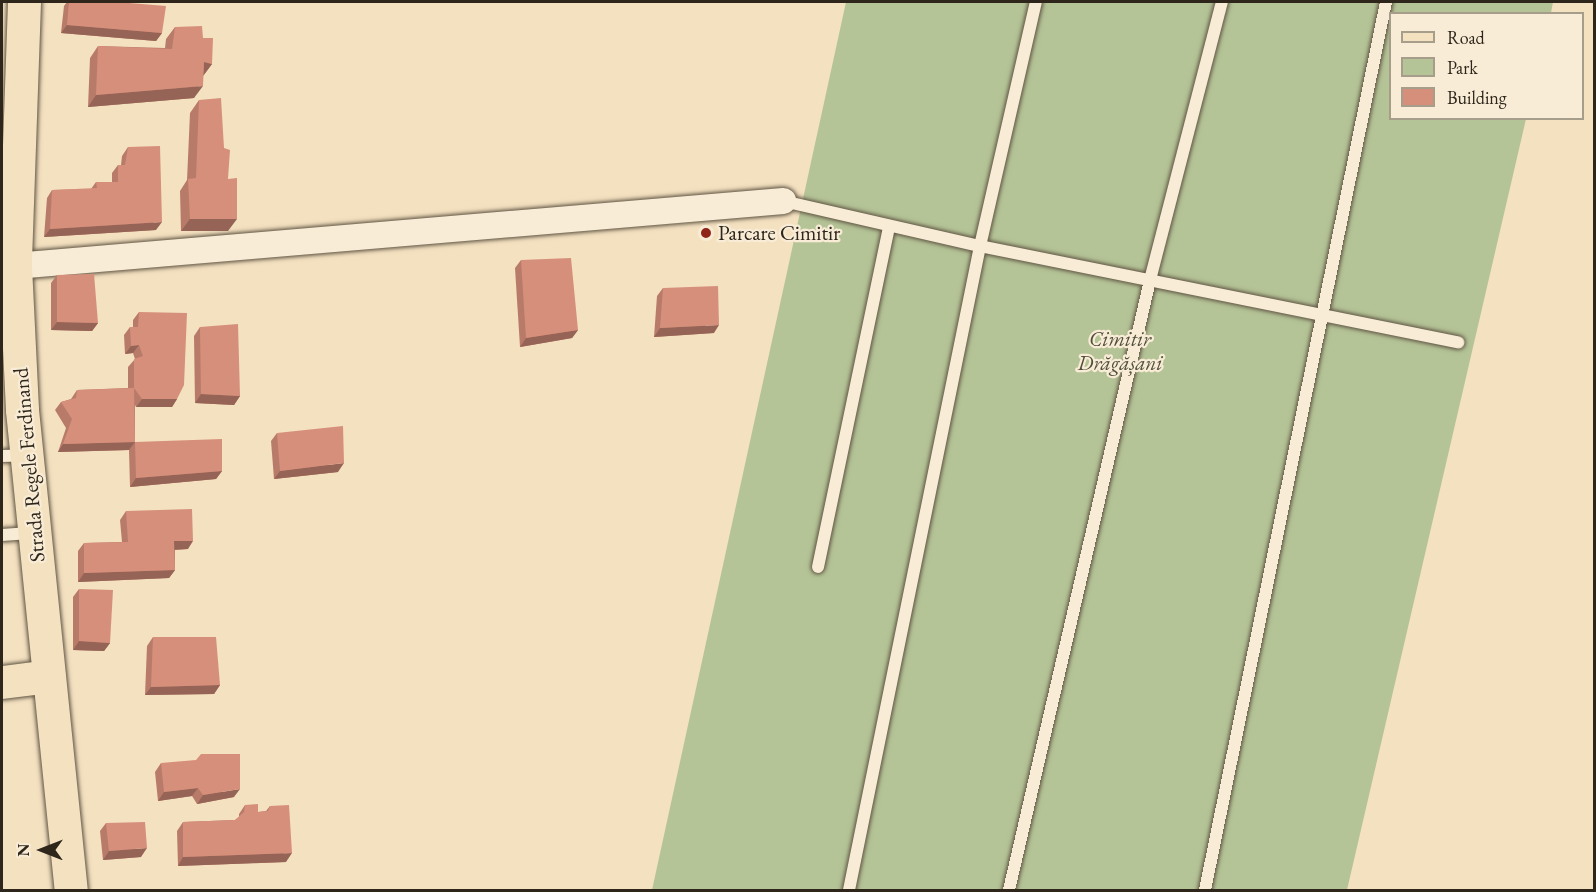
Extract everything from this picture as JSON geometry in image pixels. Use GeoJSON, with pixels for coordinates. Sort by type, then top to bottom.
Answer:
{"type":"FeatureCollection","features":[{"type":"Feature","properties":{"kind":"main road","name":"Strada Regele Ferdinand"},"geometry":{"type":"LineString","coordinates":[[16,11],[14,455],[34,533],[71,891]]}},
{"type":"Feature","properties":{"kind":"main road"},"geometry":{"type":"LineString","coordinates":[[2,682],[49,676]]}},
{"type":"Feature","properties":{"kind":"street"},"geometry":{"type":"LineString","coordinates":[[15,266],[783,201]]}},
{"type":"Feature","properties":{"kind":"lane"},"geometry":{"type":"LineString","coordinates":[[849,891],[980,246],[1036,2]]}},
{"type":"Feature","properties":{"kind":"lane"},"geometry":{"type":"LineString","coordinates":[[1009,891],[1150,280],[1222,2]]}},
{"type":"Feature","properties":{"kind":"lane"},"geometry":{"type":"LineString","coordinates":[[1205,891],[1320,315],[1386,2]]}},
{"type":"Feature","properties":{"kind":"lane"},"geometry":{"type":"LineString","coordinates":[[783,201],[980,246],[1458,342]]}},
{"type":"Feature","properties":{"kind":"lane"},"geometry":{"type":"LineString","coordinates":[[818,567],[889,226]]}},
{"type":"Feature","properties":{"kind":"lane"},"geometry":{"type":"LineString","coordinates":[[2,534],[34,533]]}},
{"type":"Feature","properties":{"kind":"green space","name":"Cimitir Drăgășani"},"geometry":{"type":"Polygon","coordinates":[[[846,2],[1553,2],[1551,12],[1389,12],[1389,120],[1526,120],[1347,890],[652,890],[846,2]]]}},
{"type":"Feature","properties":{"kind":"building"},"geometry":{"type":"Polygon","coordinates":[[[69,2],[117,2],[166,6],[162,33],[67,25],[69,2]]]}},
{"type":"Feature","properties":{"kind":"building"},"geometry":{"type":"Polygon","coordinates":[[[202,26],[203,38],[213,38],[212,64],[204,62],[203,86],[96,95],[98,46],[172,49],[175,27],[202,26]]]}},
{"type":"Feature","properties":{"kind":"building"},"geometry":{"type":"Polygon","coordinates":[[[221,98],[224,148],[230,150],[228,179],[237,178],[237,219],[190,219],[188,179],[196,178],[199,100],[221,98]]]}},
{"type":"Feature","properties":{"kind":"building"},"geometry":{"type":"Polygon","coordinates":[[[160,146],[162,222],[50,229],[52,190],[97,188],[96,182],[118,182],[118,165],[125,165],[128,147],[160,146]]]}},
{"type":"Feature","properties":{"kind":"building"},"geometry":{"type":"Polygon","coordinates":[[[571,258],[578,330],[526,338],[521,260],[571,258]]]}},
{"type":"Feature","properties":{"kind":"building"},"geometry":{"type":"Polygon","coordinates":[[[94,274],[98,323],[57,322],[57,275],[94,274]]]}},
{"type":"Feature","properties":{"kind":"building"},"geometry":{"type":"Polygon","coordinates":[[[718,286],[719,325],[660,328],[663,288],[718,286]]]}},
{"type":"Feature","properties":{"kind":"building"},"geometry":{"type":"Polygon","coordinates":[[[139,312],[187,313],[184,385],[177,399],[142,399],[134,388],[134,359],[143,356],[139,345],[131,346],[130,327],[138,327],[139,312]]]}},
{"type":"Feature","properties":{"kind":"building"},"geometry":{"type":"Polygon","coordinates":[[[238,324],[240,396],[201,394],[200,327],[238,324]]]}},
{"type":"Feature","properties":{"kind":"building"},"geometry":{"type":"Polygon","coordinates":[[[134,388],[135,442],[63,444],[72,419],[61,402],[76,398],[77,390],[134,388]]]}},
{"type":"Feature","properties":{"kind":"building"},"geometry":{"type":"Polygon","coordinates":[[[343,426],[344,463],[280,471],[277,433],[343,426]]]}},
{"type":"Feature","properties":{"kind":"building"},"geometry":{"type":"Polygon","coordinates":[[[222,439],[222,471],[136,478],[135,442],[222,439]]]}},
{"type":"Feature","properties":{"kind":"building"},"geometry":{"type":"Polygon","coordinates":[[[192,509],[193,541],[174,541],[175,570],[84,573],[84,543],[128,542],[126,511],[192,509]]]}},
{"type":"Feature","properties":{"kind":"building"},"geometry":{"type":"Polygon","coordinates":[[[79,589],[113,590],[110,643],[79,641],[79,589]]]}},
{"type":"Feature","properties":{"kind":"building"},"geometry":{"type":"Polygon","coordinates":[[[153,637],[216,637],[220,685],[151,687],[153,637]]]}},
{"type":"Feature","properties":{"kind":"building"},"geometry":{"type":"Polygon","coordinates":[[[201,754],[240,754],[240,789],[203,795],[198,788],[164,792],[161,763],[196,760],[201,754]]]}},
{"type":"Feature","properties":{"kind":"building"},"geometry":{"type":"Polygon","coordinates":[[[258,804],[258,812],[268,811],[270,806],[289,805],[292,853],[183,857],[183,822],[235,820],[244,812],[245,805],[258,804]]]}},
{"type":"Feature","properties":{"kind":"building"},"geometry":{"type":"Polygon","coordinates":[[[145,822],[147,848],[109,851],[106,823],[145,822]]]}},
{"type":"Feature","properties":{"kind":"place","name":"Parcare Cimitir"},"geometry":{"type":"Point","coordinates":[706,233]}}]}
